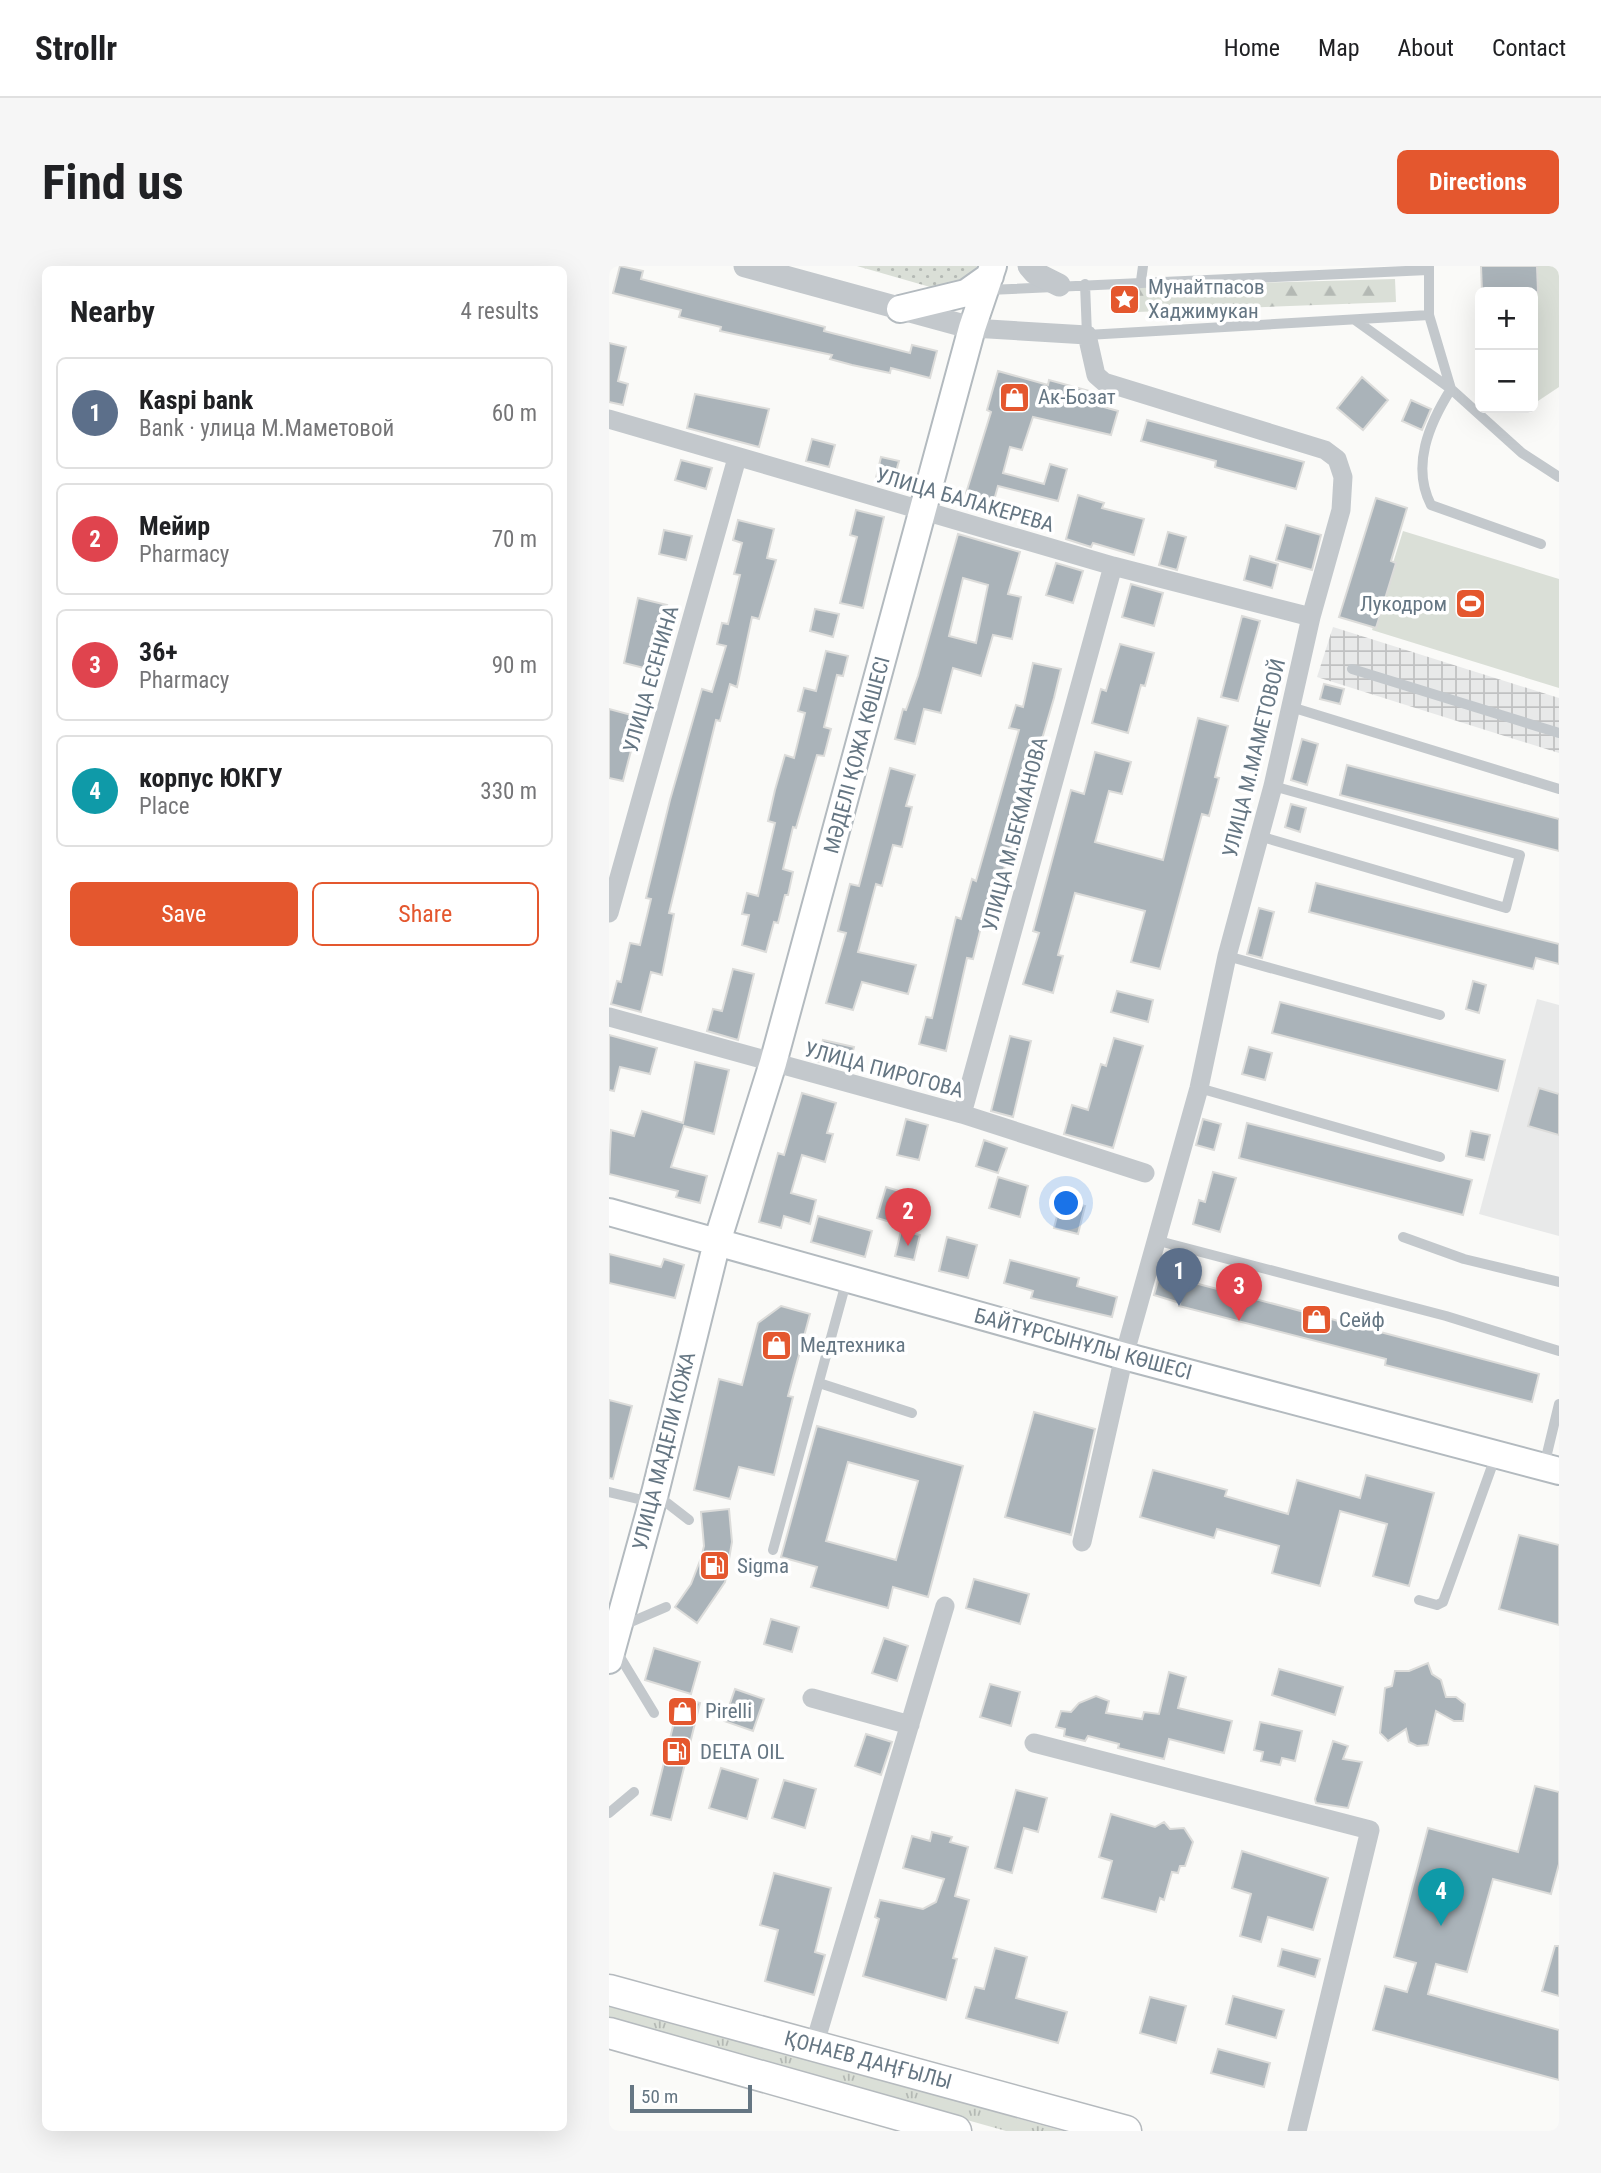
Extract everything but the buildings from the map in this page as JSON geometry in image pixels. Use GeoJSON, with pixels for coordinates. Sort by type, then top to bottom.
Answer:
{"type":"FeatureCollection","features":[{"type":"Feature","properties":{"kind":"main road"},"geometry":{"type":"LineString","coordinates":[[900,309],[966,293],[989,278]]}},
{"type":"Feature","properties":{"kind":"main road","name":"МӘДЕЛІ ҚОЖА КӨШЕСІ"},"geometry":{"type":"LineString","coordinates":[[717,1242],[773,1063],[972,328],[989,278]]}},
{"type":"Feature","properties":{"kind":"main road","name":"БАЙТҰРСЫНҰЛЫ КӨШЕСІ"},"geometry":{"type":"LineString","coordinates":[[609,1212],[1123,1356],[1551,1468]]}},
{"type":"Feature","properties":{"kind":"main road","name":"УЛИЦА МАДЕЛИ КОЖА"},"geometry":{"type":"LineString","coordinates":[[613,1644],[653,1498],[717,1242]]}},
{"type":"Feature","properties":{"kind":"main road","name":"ҚОНАЕВ ДАҢҒЫЛЫ"},"geometry":{"type":"LineString","coordinates":[[609,1990],[1126,2131]]}},
{"type":"Feature","properties":{"kind":"main road","name":"ҚОНАЕВ ДАҢҒЫЛЫ"},"geometry":{"type":"LineString","coordinates":[[609,2033],[955,2131]]}},
{"type":"Feature","properties":{"kind":"street"},"geometry":{"type":"LineString","coordinates":[[745,266],[972,328],[1087,335]]}},
{"type":"Feature","properties":{"kind":"street"},"geometry":{"type":"LineString","coordinates":[[1029,266],[1035,273],[1059,285]]}},
{"type":"Feature","properties":{"kind":"street","name":"УЛИЦА М.МАМЕТОВОЙ"},"geometry":{"type":"LineString","coordinates":[[1082,1542],[1123,1356],[1199,1088],[1227,956],[1273,786],[1311,617],[1341,510],[1343,477],[1337,459],[1325,450],[1104,382],[1095,375],[1087,335]]}},
{"type":"Feature","properties":{"kind":"street","name":"УЛИЦА БАЛАКЕРЕВА"},"geometry":{"type":"LineString","coordinates":[[609,419],[1113,566],[1311,617]]}},
{"type":"Feature","properties":{"kind":"street","name":"УЛИЦА ЕСЕНИНА"},"geometry":{"type":"LineString","coordinates":[[609,913],[737,458]]}},
{"type":"Feature","properties":{"kind":"street","name":"УЛИЦА М.БЕКМАНОВА"},"geometry":{"type":"LineString","coordinates":[[961,1114],[1113,566]]}},
{"type":"Feature","properties":{"kind":"street","name":"УЛИЦА ПИРОГОВА"},"geometry":{"type":"LineString","coordinates":[[609,1017],[961,1114],[1145,1173]]}},
{"type":"Feature","properties":{"kind":"street"},"geometry":{"type":"LineString","coordinates":[[814,2046],[945,1606]]}},
{"type":"Feature","properties":{"kind":"street"},"geometry":{"type":"LineString","coordinates":[[812,1698],[910,1725]]}},
{"type":"Feature","properties":{"kind":"street"},"geometry":{"type":"LineString","coordinates":[[1034,1743],[1370,1830],[1297,2131]]}},
{"type":"Feature","properties":{"kind":"lane"},"geometry":{"type":"LineString","coordinates":[[1141,282],[1143,266]]}},
{"type":"Feature","properties":{"kind":"lane"},"geometry":{"type":"LineString","coordinates":[[1234,266],[1234,278]]}},
{"type":"Feature","properties":{"kind":"lane"},"geometry":{"type":"LineString","coordinates":[[989,278],[1059,285],[1429,268],[1429,315],[1451,389],[1431,422],[1424,447],[1423,489],[1431,505],[1541,544]]}},
{"type":"Feature","properties":{"kind":"lane"},"geometry":{"type":"LineString","coordinates":[[1084,284],[1087,335],[1429,315]]}},
{"type":"Feature","properties":{"kind":"lane"},"geometry":{"type":"LineString","coordinates":[[1355,320],[1451,389],[1522,453],[1559,477]]}},
{"type":"Feature","properties":{"kind":"lane"},"geometry":{"type":"LineString","coordinates":[[1353,669],[1559,733]]}},
{"type":"Feature","properties":{"kind":"lane"},"geometry":{"type":"LineString","coordinates":[[1291,707],[1559,789]]}},
{"type":"Feature","properties":{"kind":"lane"},"geometry":{"type":"LineString","coordinates":[[1259,836],[1506,908],[1520,855],[1273,786]]}},
{"type":"Feature","properties":{"kind":"lane"},"geometry":{"type":"LineString","coordinates":[[1227,956],[1440,1014]]}},
{"type":"Feature","properties":{"kind":"lane"},"geometry":{"type":"LineString","coordinates":[[1199,1088],[1440,1157]]}},
{"type":"Feature","properties":{"kind":"lane"},"geometry":{"type":"LineString","coordinates":[[1403,1237],[1464,1259],[1559,1282]]}},
{"type":"Feature","properties":{"kind":"lane"},"geometry":{"type":"LineString","coordinates":[[1155,1240],[1446,1316],[1559,1351]]}},
{"type":"Feature","properties":{"kind":"lane"},"geometry":{"type":"LineString","coordinates":[[773,1550],[848,1279]]}},
{"type":"Feature","properties":{"kind":"lane"},"geometry":{"type":"LineString","coordinates":[[819,1383],[912,1413]]}},
{"type":"Feature","properties":{"kind":"lane"},"geometry":{"type":"LineString","coordinates":[[1551,1468],[1559,1404]]}},
{"type":"Feature","properties":{"kind":"lane"},"geometry":{"type":"LineString","coordinates":[[1419,1600],[1437,1605],[1443,1602],[1496,1454]]}},
{"type":"Feature","properties":{"kind":"lane"},"geometry":{"type":"LineString","coordinates":[[609,1492],[653,1498],[689,1520]]}},
{"type":"Feature","properties":{"kind":"lane"},"geometry":{"type":"LineString","coordinates":[[654,1713],[613,1644],[666,1607]]}},
{"type":"Feature","properties":{"kind":"lane"},"geometry":{"type":"LineString","coordinates":[[609,1813],[634,1792]]}},
{"type":"Feature","properties":{"kind":"shaded area"},"geometry":{"type":"Polygon","coordinates":[[[1333,627],[1559,698],[1559,753],[1317,677],[1333,627]]]}},
{"type":"Feature","properties":{"kind":"shaded area"},"geometry":{"type":"Polygon","coordinates":[[[1537,999],[1559,1005],[1559,1236],[1479,1214],[1537,999]]]}},
{"type":"Feature","properties":{"kind":"green space"},"geometry":{"type":"Polygon","coordinates":[[[857,266],[977,266],[974,277],[944,291],[857,266]]]}},
{"type":"Feature","properties":{"kind":"green space"},"geometry":{"type":"Polygon","coordinates":[[[1481,266],[1559,266],[1559,387],[1538,401],[1538,287],[1482,287],[1481,266]]]}},
{"type":"Feature","properties":{"kind":"green space"},"geometry":{"type":"Polygon","coordinates":[[[1395,279],[1396,302],[1137,312],[1136,286],[1395,279]]]}},
{"type":"Feature","properties":{"kind":"green space","name":"Лукодром"},"geometry":{"type":"Polygon","coordinates":[[[1403,531],[1559,579],[1559,688],[1372,630],[1403,531]]]}},
{"type":"Feature","properties":{"kind":"green space"},"geometry":{"type":"Polygon","coordinates":[[[609,2003],[1063,2131],[1006,2131],[609,2019],[609,2003]]]}},
{"type":"Feature","properties":{"kind":"place","name":"Мунайтпасов Хаджимукан"},"geometry":{"type":"Point","coordinates":[1125,299]}},
{"type":"Feature","properties":{"kind":"place","name":"Ак-Бозат"},"geometry":{"type":"Point","coordinates":[1015,397]}},
{"type":"Feature","properties":{"kind":"place","name":"Лукодром"},"geometry":{"type":"Point","coordinates":[1470,604]}},
{"type":"Feature","properties":{"kind":"place","name":"Мейир"},"geometry":{"type":"Point","coordinates":[908,1246]}},
{"type":"Feature","properties":{"kind":"place","name":"Kaspi bank"},"geometry":{"type":"Point","coordinates":[1179,1306]}},
{"type":"Feature","properties":{"kind":"place","name":"Сейф"},"geometry":{"type":"Point","coordinates":[1316,1320]}},
{"type":"Feature","properties":{"kind":"place","name":"36+"},"geometry":{"type":"Point","coordinates":[1239,1321]}},
{"type":"Feature","properties":{"kind":"place","name":"Медтехника"},"geometry":{"type":"Point","coordinates":[777,1345]}},
{"type":"Feature","properties":{"kind":"place","name":"Sigma"},"geometry":{"type":"Point","coordinates":[714,1566]}},
{"type":"Feature","properties":{"kind":"place","name":"Pirelli"},"geometry":{"type":"Point","coordinates":[682,1711]}},
{"type":"Feature","properties":{"kind":"place","name":"DELTA OIL"},"geometry":{"type":"Point","coordinates":[677,1752]}},
{"type":"Feature","properties":{"kind":"place","name":"корпус ЮКГУ"},"geometry":{"type":"Point","coordinates":[1441,1926]}}]}
